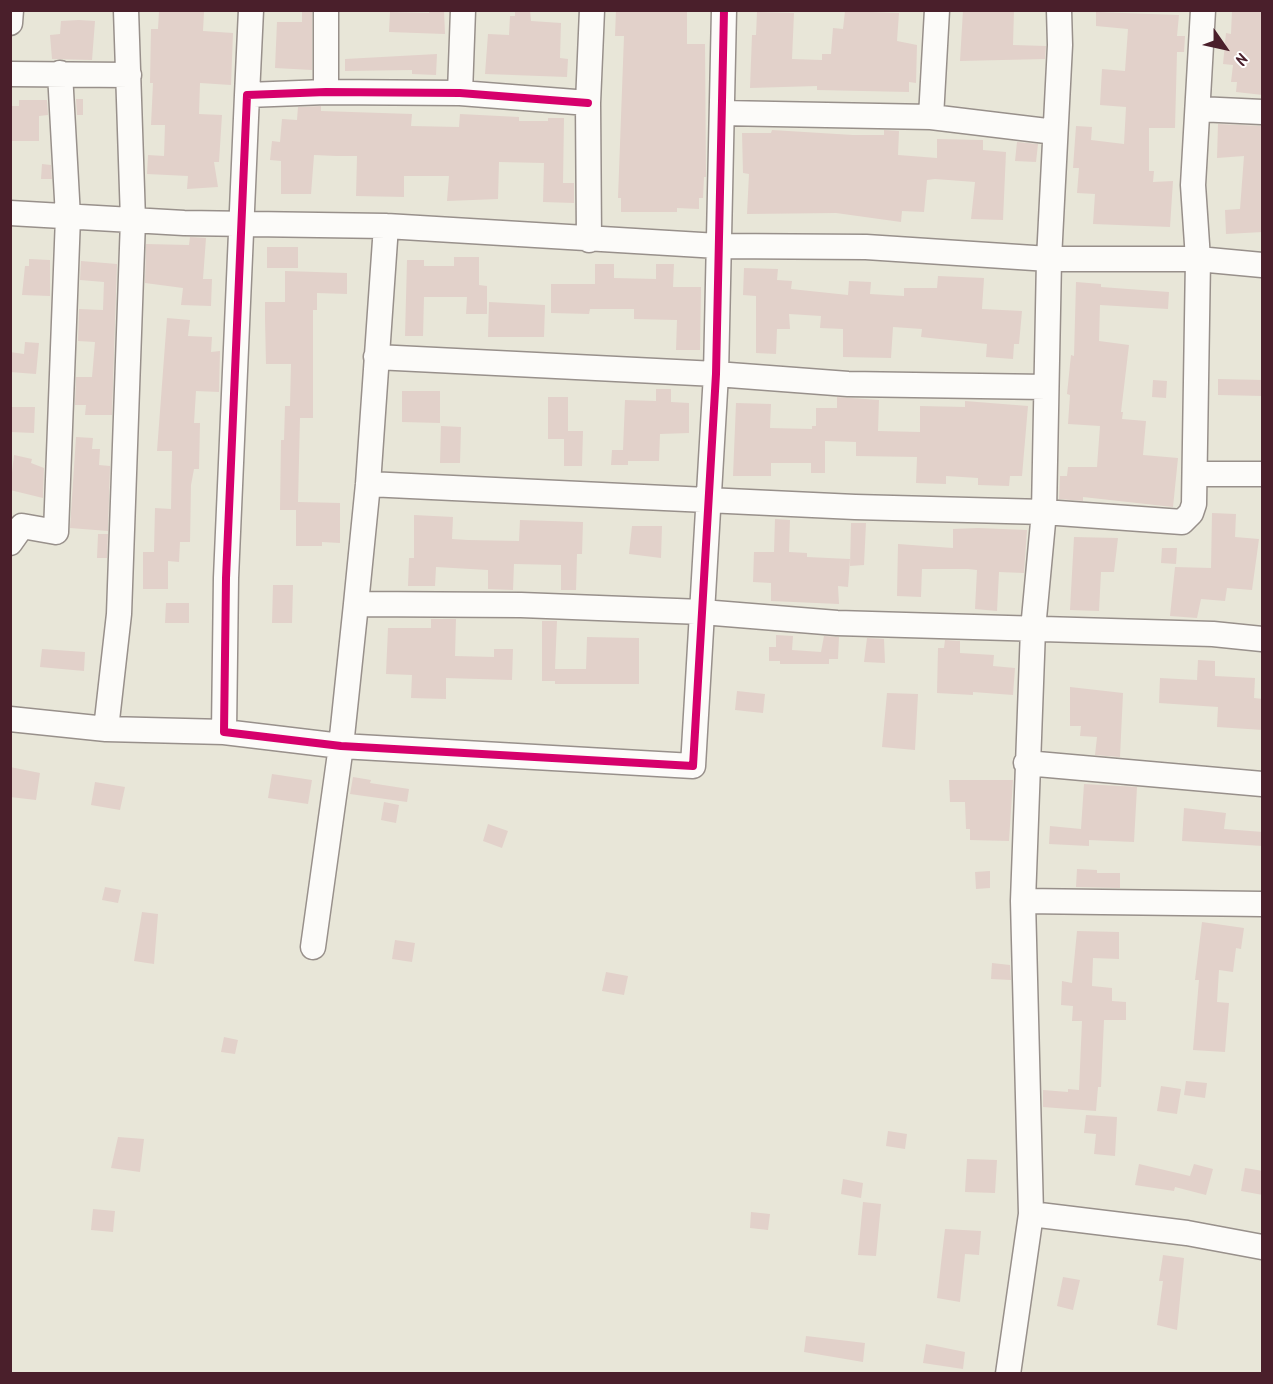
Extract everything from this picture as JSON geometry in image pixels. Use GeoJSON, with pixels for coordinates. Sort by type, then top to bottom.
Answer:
{"type":"FeatureCollection","features":[{"type":"Feature","properties":{"kind":"street"},"geometry":{"type":"LineString","coordinates":[[10,23],[11,10]]}},
{"type":"Feature","properties":{"kind":"street"},"geometry":{"type":"LineString","coordinates":[[106,729],[119,614],[133,220],[126,10]]}},
{"type":"Feature","properties":{"kind":"street"},"geometry":{"type":"LineString","coordinates":[[224,732],[226,578],[251,10]]}},
{"type":"Feature","properties":{"kind":"street"},"geometry":{"type":"LineString","coordinates":[[326,10],[326,92]]}},
{"type":"Feature","properties":{"kind":"street"},"geometry":{"type":"LineString","coordinates":[[460,93],[463,10]]}},
{"type":"Feature","properties":{"kind":"street"},"geometry":{"type":"LineString","coordinates":[[589,240],[588,103],[592,10]]}},
{"type":"Feature","properties":{"kind":"street"},"geometry":{"type":"LineString","coordinates":[[10,719],[106,729],[224,732],[341,747],[693,766],[716,374],[724,10]]}},
{"type":"Feature","properties":{"kind":"street"},"geometry":{"type":"LineString","coordinates":[[931,117],[937,10]]}},
{"type":"Feature","properties":{"kind":"street"},"geometry":{"type":"LineString","coordinates":[[1008,1374],[1031,1214],[1023,901],[1026,763],[1032,697],[1033,628],[1044,512],[1049,259],[1059,10]]}},
{"type":"Feature","properties":{"kind":"street"},"geometry":{"type":"LineString","coordinates":[[368,484],[855,507],[1044,512],[1182,522],[1191,513],[1194,504],[1198,259],[1193,185],[1203,10]]}},
{"type":"Feature","properties":{"kind":"street"},"geometry":{"type":"LineString","coordinates":[[10,543],[22,526],[56,532],[68,217],[60,73]]}},
{"type":"Feature","properties":{"kind":"street"},"geometry":{"type":"LineString","coordinates":[[10,74],[129,75]]}},
{"type":"Feature","properties":{"kind":"street"},"geometry":{"type":"LineString","coordinates":[[247,95],[326,92],[460,93],[588,103]]}},
{"type":"Feature","properties":{"kind":"street"},"geometry":{"type":"LineString","coordinates":[[1198,109],[1263,112]]}},
{"type":"Feature","properties":{"kind":"street"},"geometry":{"type":"LineString","coordinates":[[722,113],[931,117],[1055,132]]}},
{"type":"Feature","properties":{"kind":"street"},"geometry":{"type":"LineString","coordinates":[[10,213],[240,224],[386,226],[718,246],[866,247],[1049,259],[1198,259],[1263,265]]}},
{"type":"Feature","properties":{"kind":"street"},"geometry":{"type":"LineString","coordinates":[[313,948],[341,747],[356,604],[368,484],[386,226]]}},
{"type":"Feature","properties":{"kind":"street"},"geometry":{"type":"LineString","coordinates":[[376,357],[716,374],[848,384],[1046,387]]}},
{"type":"Feature","properties":{"kind":"street"},"geometry":{"type":"LineString","coordinates":[[1195,474],[1263,474]]}},
{"type":"Feature","properties":{"kind":"street"},"geometry":{"type":"LineString","coordinates":[[356,604],[521,605],[702,612],[837,623],[1213,634],[1263,639]]}},
{"type":"Feature","properties":{"kind":"street"},"geometry":{"type":"LineString","coordinates":[[1026,763],[1263,784]]}},
{"type":"Feature","properties":{"kind":"street"},"geometry":{"type":"LineString","coordinates":[[1023,901],[1263,904]]}},
{"type":"Feature","properties":{"kind":"street"},"geometry":{"type":"LineString","coordinates":[[1031,1214],[1187,1233],[1263,1247]]}},
{"type":"Feature","properties":{"kind":"building"},"geometry":{"type":"Polygon","coordinates":[[[302,10],[312,10],[312,70],[275,68],[277,22],[302,22],[302,10]]]}},
{"type":"Feature","properties":{"kind":"building"},"geometry":{"type":"Polygon","coordinates":[[[430,10],[444,10],[445,34],[389,32],[390,12],[429,13],[430,10]]]}},
{"type":"Feature","properties":{"kind":"building"},"geometry":{"type":"Polygon","coordinates":[[[515,10],[530,10],[531,21],[561,23],[560,58],[568,59],[567,77],[485,74],[488,34],[509,35],[510,16],[515,16],[515,10]]]}},
{"type":"Feature","properties":{"kind":"building"},"geometry":{"type":"Polygon","coordinates":[[[616,10],[687,10],[687,44],[705,44],[706,177],[704,177],[703,198],[699,198],[699,209],[677,208],[677,212],[621,212],[621,198],[618,198],[624,36],[615,36],[616,10]]]}},
{"type":"Feature","properties":{"kind":"building"},"geometry":{"type":"Polygon","coordinates":[[[963,10],[1014,10],[1013,45],[1046,46],[1045,59],[960,61],[963,10]]]}},
{"type":"Feature","properties":{"kind":"building"},"geometry":{"type":"Polygon","coordinates":[[[1232,10],[1263,10],[1263,95],[1236,92],[1237,82],[1231,82],[1233,65],[1223,64],[1226,33],[1231,34],[1232,10]]]}},
{"type":"Feature","properties":{"kind":"building"},"geometry":{"type":"Polygon","coordinates":[[[159,11],[204,12],[203,31],[233,33],[231,85],[200,83],[199,114],[222,115],[219,162],[214,162],[218,187],[187,189],[188,176],[147,174],[148,155],[164,156],[165,125],[151,125],[153,83],[150,83],[151,29],[158,29],[159,11]]]}},
{"type":"Feature","properties":{"kind":"building"},"geometry":{"type":"Polygon","coordinates":[[[845,11],[899,13],[897,41],[917,45],[916,83],[909,82],[909,92],[817,90],[817,86],[750,88],[752,35],[756,35],[757,12],[794,13],[792,59],[822,60],[822,54],[831,54],[833,28],[843,29],[845,11]]]}},
{"type":"Feature","properties":{"kind":"building"},"geometry":{"type":"Polygon","coordinates":[[[1096,12],[1179,15],[1177,36],[1185,36],[1184,52],[1177,52],[1175,128],[1149,128],[1149,171],[1154,171],[1153,182],[1173,181],[1170,227],[1093,224],[1095,194],[1077,193],[1079,168],[1073,168],[1076,126],[1092,127],[1091,140],[1124,144],[1126,107],[1100,105],[1102,69],[1125,71],[1128,29],[1096,26],[1096,12]]]}},
{"type":"Feature","properties":{"kind":"building"},"geometry":{"type":"Polygon","coordinates":[[[61,21],[95,21],[92,60],[52,59],[50,35],[60,34],[61,21]]]}},
{"type":"Feature","properties":{"kind":"building"},"geometry":{"type":"Polygon","coordinates":[[[437,54],[436,75],[412,74],[412,70],[345,71],[345,59],[437,54]]]}},
{"type":"Feature","properties":{"kind":"building"},"geometry":{"type":"Polygon","coordinates":[[[76,99],[83,99],[83,115],[77,115],[76,99]]]}},
{"type":"Feature","properties":{"kind":"building"},"geometry":{"type":"Polygon","coordinates":[[[19,100],[47,100],[48,115],[39,116],[39,141],[10,141],[10,106],[19,106],[19,100]]]}},
{"type":"Feature","properties":{"kind":"building"},"geometry":{"type":"Polygon","coordinates":[[[321,106],[321,111],[412,114],[411,126],[459,127],[460,114],[519,117],[519,121],[548,121],[548,118],[564,118],[563,183],[574,183],[574,203],[543,202],[544,163],[499,162],[498,199],[447,201],[449,176],[404,176],[404,197],[356,196],[357,156],[314,155],[311,194],[281,194],[281,161],[270,160],[272,141],[280,142],[282,119],[297,120],[298,107],[321,106]]]}},
{"type":"Feature","properties":{"kind":"building"},"geometry":{"type":"Polygon","coordinates":[[[1218,124],[1263,126],[1263,232],[1226,234],[1225,210],[1240,209],[1244,156],[1217,158],[1218,124]]]}},
{"type":"Feature","properties":{"kind":"building"},"geometry":{"type":"Polygon","coordinates":[[[772,130],[853,135],[884,135],[884,130],[899,131],[898,155],[937,158],[937,139],[983,140],[983,150],[1006,152],[1003,220],[971,219],[975,182],[935,179],[927,180],[924,212],[902,211],[901,222],[836,213],[747,214],[749,174],[743,173],[742,133],[771,133],[772,130]]]}},
{"type":"Feature","properties":{"kind":"building"},"geometry":{"type":"Polygon","coordinates":[[[1017,142],[1038,144],[1036,162],[1015,161],[1017,142]]]}},
{"type":"Feature","properties":{"kind":"building"},"geometry":{"type":"Polygon","coordinates":[[[42,164],[51,165],[52,179],[41,179],[42,164]]]}},
{"type":"Feature","properties":{"kind":"building"},"geometry":{"type":"Polygon","coordinates":[[[190,237],[206,238],[203,279],[212,279],[211,306],[181,305],[183,288],[145,283],[146,244],[189,245],[190,237]]]}},
{"type":"Feature","properties":{"kind":"building"},"geometry":{"type":"Polygon","coordinates":[[[267,247],[298,247],[298,268],[267,268],[267,247]]]}},
{"type":"Feature","properties":{"kind":"building"},"geometry":{"type":"Polygon","coordinates":[[[454,257],[479,257],[479,285],[487,286],[487,314],[466,314],[467,297],[424,297],[423,336],[405,336],[407,260],[424,260],[424,266],[454,266],[454,257]]]}},
{"type":"Feature","properties":{"kind":"building"},"geometry":{"type":"Polygon","coordinates":[[[29,259],[50,260],[50,296],[22,295],[25,266],[29,266],[29,259]]]}},
{"type":"Feature","properties":{"kind":"building"},"geometry":{"type":"Polygon","coordinates":[[[81,261],[117,264],[112,415],[85,415],[86,405],[75,405],[76,377],[92,377],[95,342],[78,341],[79,309],[103,310],[104,282],[80,280],[81,261]]]}},
{"type":"Feature","properties":{"kind":"building"},"geometry":{"type":"Polygon","coordinates":[[[595,264],[614,264],[614,278],[656,279],[656,264],[674,264],[673,287],[701,287],[700,350],[676,350],[677,320],[634,319],[634,309],[590,309],[589,314],[551,313],[551,284],[595,284],[595,264]]]}},
{"type":"Feature","properties":{"kind":"building"},"geometry":{"type":"Polygon","coordinates":[[[744,268],[778,269],[777,280],[792,281],[791,289],[848,295],[849,281],[871,282],[870,294],[904,296],[904,288],[937,288],[938,276],[984,278],[982,309],[1022,311],[1019,344],[1014,344],[1013,359],[986,357],[987,344],[921,337],[922,329],[893,327],[891,358],[843,357],[843,329],[820,328],[821,316],[789,314],[790,329],[777,329],[776,354],[756,353],[756,296],[743,295],[744,268]]]}},
{"type":"Feature","properties":{"kind":"building"},"geometry":{"type":"Polygon","coordinates":[[[285,271],[347,273],[347,294],[317,293],[317,310],[313,310],[313,418],[300,418],[298,502],[340,503],[340,543],[322,542],[322,546],[296,546],[296,510],[280,510],[281,440],[284,440],[285,406],[290,406],[291,364],[266,364],[265,302],[285,302],[285,271]]]}},
{"type":"Feature","properties":{"kind":"building"},"geometry":{"type":"Polygon","coordinates":[[[1076,282],[1101,284],[1101,287],[1169,292],[1168,309],[1100,305],[1099,341],[1129,345],[1122,419],[1146,421],[1143,455],[1178,458],[1173,507],[1083,497],[1083,501],[1059,499],[1060,476],[1067,476],[1068,467],[1097,467],[1100,426],[1068,424],[1070,395],[1067,394],[1071,355],[1074,356],[1076,282]]]}},
{"type":"Feature","properties":{"kind":"building"},"geometry":{"type":"Polygon","coordinates":[[[489,302],[545,305],[544,337],[488,337],[489,302]]]}},
{"type":"Feature","properties":{"kind":"building"},"geometry":{"type":"Polygon","coordinates":[[[167,318],[190,320],[188,336],[212,337],[211,352],[220,351],[219,392],[196,391],[194,423],[200,423],[199,469],[194,469],[191,485],[190,542],[180,542],[179,562],[168,561],[168,589],[143,589],[143,552],[154,552],[155,508],[171,509],[172,451],[157,451],[167,318]]]}},
{"type":"Feature","properties":{"kind":"building"},"geometry":{"type":"Polygon","coordinates":[[[25,342],[39,343],[36,374],[10,372],[10,352],[24,354],[25,342]]]}},
{"type":"Feature","properties":{"kind":"building"},"geometry":{"type":"Polygon","coordinates":[[[1218,379],[1263,380],[1263,396],[1218,395],[1218,379]]]}},
{"type":"Feature","properties":{"kind":"building"},"geometry":{"type":"Polygon","coordinates":[[[1153,380],[1167,381],[1166,398],[1152,397],[1153,380]]]}},
{"type":"Feature","properties":{"kind":"building"},"geometry":{"type":"Polygon","coordinates":[[[656,389],[671,389],[671,402],[689,403],[689,433],[660,434],[659,461],[628,461],[628,465],[611,465],[612,450],[623,450],[625,400],[656,401],[656,389]]]}},
{"type":"Feature","properties":{"kind":"building"},"geometry":{"type":"Polygon","coordinates":[[[402,391],[440,391],[440,423],[402,422],[402,391]]]}},
{"type":"Feature","properties":{"kind":"building"},"geometry":{"type":"Polygon","coordinates":[[[548,397],[568,397],[568,431],[583,431],[582,466],[564,466],[564,439],[548,439],[548,397]]]}},
{"type":"Feature","properties":{"kind":"building"},"geometry":{"type":"Polygon","coordinates":[[[837,397],[879,400],[878,431],[920,432],[920,406],[965,407],[965,401],[1028,406],[1022,476],[1010,476],[1009,486],[978,485],[978,478],[946,476],[946,484],[916,483],[917,457],[856,456],[856,442],[825,441],[825,473],[811,473],[811,463],[771,463],[771,476],[733,476],[736,403],[771,404],[770,428],[812,429],[812,426],[816,426],[816,408],[837,408],[837,397]]]}},
{"type":"Feature","properties":{"kind":"building"},"geometry":{"type":"Polygon","coordinates":[[[10,407],[35,407],[34,433],[10,432],[10,407]]]}},
{"type":"Feature","properties":{"kind":"building"},"geometry":{"type":"Polygon","coordinates":[[[441,426],[461,427],[460,463],[440,463],[441,426]]]}},
{"type":"Feature","properties":{"kind":"building"},"geometry":{"type":"Polygon","coordinates":[[[76,437],[93,438],[92,449],[100,449],[99,465],[110,466],[108,531],[70,528],[76,437]]]}},
{"type":"Feature","properties":{"kind":"building"},"geometry":{"type":"Polygon","coordinates":[[[14,455],[32,459],[31,463],[44,468],[43,498],[10,490],[14,455]]]}},
{"type":"Feature","properties":{"kind":"building"},"geometry":{"type":"Polygon","coordinates":[[[1212,513],[1236,514],[1235,537],[1259,539],[1252,590],[1227,588],[1225,601],[1201,599],[1197,618],[1170,616],[1175,567],[1211,568],[1212,513]]]}},
{"type":"Feature","properties":{"kind":"building"},"geometry":{"type":"Polygon","coordinates":[[[414,515],[453,517],[452,539],[468,540],[519,541],[520,520],[583,522],[582,554],[577,554],[576,590],[561,590],[561,565],[514,564],[513,590],[488,589],[488,570],[436,567],[435,586],[408,586],[409,558],[414,558],[414,515]]]}},
{"type":"Feature","properties":{"kind":"building"},"geometry":{"type":"Polygon","coordinates":[[[775,519],[790,520],[789,552],[807,553],[807,557],[850,559],[848,587],[838,586],[839,604],[771,601],[771,583],[753,582],[754,552],[774,552],[775,519]]]}},
{"type":"Feature","properties":{"kind":"building"},"geometry":{"type":"Polygon","coordinates":[[[851,523],[866,523],[864,565],[850,566],[851,523]]]}},
{"type":"Feature","properties":{"kind":"building"},"geometry":{"type":"Polygon","coordinates":[[[632,526],[662,526],[661,558],[629,554],[632,526]]]}},
{"type":"Feature","properties":{"kind":"building"},"geometry":{"type":"Polygon","coordinates":[[[953,529],[1027,530],[1024,573],[999,572],[997,611],[975,609],[977,570],[922,569],[921,597],[897,596],[898,544],[953,548],[953,529]]]}},
{"type":"Feature","properties":{"kind":"building"},"geometry":{"type":"Polygon","coordinates":[[[98,534],[108,534],[107,558],[97,558],[98,534]]]}},
{"type":"Feature","properties":{"kind":"building"},"geometry":{"type":"Polygon","coordinates":[[[1074,537],[1118,538],[1114,572],[1101,572],[1099,611],[1070,610],[1074,537]]]}},
{"type":"Feature","properties":{"kind":"building"},"geometry":{"type":"Polygon","coordinates":[[[1162,548],[1177,548],[1176,564],[1161,563],[1162,548]]]}},
{"type":"Feature","properties":{"kind":"building"},"geometry":{"type":"Polygon","coordinates":[[[273,585],[293,585],[292,623],[272,623],[273,585]]]}},
{"type":"Feature","properties":{"kind":"building"},"geometry":{"type":"Polygon","coordinates":[[[166,603],[189,603],[189,623],[165,623],[166,603]]]}},
{"type":"Feature","properties":{"kind":"building"},"geometry":{"type":"Polygon","coordinates":[[[431,619],[456,619],[455,656],[494,657],[494,649],[513,649],[512,680],[446,678],[446,699],[411,698],[412,675],[386,674],[388,628],[431,628],[431,619]]]}},
{"type":"Feature","properties":{"kind":"building"},"geometry":{"type":"Polygon","coordinates":[[[542,621],[557,621],[555,669],[586,669],[587,637],[639,638],[639,684],[555,684],[555,681],[542,681],[542,621]]]}},
{"type":"Feature","properties":{"kind":"building"},"geometry":{"type":"Polygon","coordinates":[[[776,635],[793,636],[792,650],[821,652],[824,636],[839,637],[838,659],[829,659],[829,664],[780,664],[780,661],[769,661],[769,647],[776,647],[776,635]]]}},
{"type":"Feature","properties":{"kind":"building"},"geometry":{"type":"Polygon","coordinates":[[[867,638],[884,639],[885,663],[864,662],[867,638]]]}},
{"type":"Feature","properties":{"kind":"building"},"geometry":{"type":"Polygon","coordinates":[[[945,640],[960,641],[960,653],[994,655],[993,666],[1015,668],[1013,695],[973,692],[973,695],[937,693],[938,648],[944,648],[945,640]]]}},
{"type":"Feature","properties":{"kind":"building"},"geometry":{"type":"Polygon","coordinates":[[[42,649],[85,652],[84,671],[40,667],[42,649]]]}},
{"type":"Feature","properties":{"kind":"building"},"geometry":{"type":"Polygon","coordinates":[[[1198,660],[1215,661],[1215,676],[1255,678],[1254,698],[1263,699],[1263,730],[1217,727],[1218,707],[1159,703],[1160,678],[1197,680],[1198,660]]]}},
{"type":"Feature","properties":{"kind":"building"},"geometry":{"type":"Polygon","coordinates":[[[1070,687],[1123,693],[1120,757],[1095,755],[1097,737],[1080,736],[1081,726],[1070,726],[1070,687]]]}},
{"type":"Feature","properties":{"kind":"building"},"geometry":{"type":"Polygon","coordinates":[[[737,691],[765,694],[763,713],[735,710],[737,691]]]}},
{"type":"Feature","properties":{"kind":"building"},"geometry":{"type":"Polygon","coordinates":[[[887,693],[918,694],[915,750],[882,747],[887,693]]]}},
{"type":"Feature","properties":{"kind":"building"},"geometry":{"type":"Polygon","coordinates":[[[10,767],[40,773],[36,800],[10,797],[10,767]]]}},
{"type":"Feature","properties":{"kind":"building"},"geometry":{"type":"Polygon","coordinates":[[[272,774],[312,780],[308,804],[268,798],[272,774]]]}},
{"type":"Feature","properties":{"kind":"building"},"geometry":{"type":"Polygon","coordinates":[[[353,777],[371,780],[370,783],[409,789],[407,802],[350,794],[353,777]]]}},
{"type":"Feature","properties":{"kind":"building"},"geometry":{"type":"Polygon","coordinates":[[[949,780],[1013,780],[1009,841],[970,840],[970,829],[966,829],[965,802],[950,802],[949,780]]]}},
{"type":"Feature","properties":{"kind":"building"},"geometry":{"type":"Polygon","coordinates":[[[95,782],[125,787],[120,810],[91,805],[95,782]]]}},
{"type":"Feature","properties":{"kind":"building"},"geometry":{"type":"Polygon","coordinates":[[[1084,784],[1137,787],[1134,842],[1089,840],[1089,846],[1049,844],[1050,826],[1081,829],[1084,784]]]}},
{"type":"Feature","properties":{"kind":"building"},"geometry":{"type":"Polygon","coordinates":[[[384,802],[399,805],[396,823],[381,820],[384,802]]]}},
{"type":"Feature","properties":{"kind":"building"},"geometry":{"type":"Polygon","coordinates":[[[1184,808],[1226,813],[1224,829],[1263,832],[1263,846],[1182,841],[1184,808]]]}},
{"type":"Feature","properties":{"kind":"building"},"geometry":{"type":"Polygon","coordinates":[[[488,824],[508,831],[502,848],[483,841],[488,824]]]}},
{"type":"Feature","properties":{"kind":"building"},"geometry":{"type":"Polygon","coordinates":[[[1077,869],[1097,870],[1097,873],[1120,873],[1120,888],[1076,887],[1077,869]]]}},
{"type":"Feature","properties":{"kind":"building"},"geometry":{"type":"Polygon","coordinates":[[[990,871],[990,888],[976,889],[975,872],[990,871]]]}},
{"type":"Feature","properties":{"kind":"building"},"geometry":{"type":"Polygon","coordinates":[[[105,887],[121,890],[118,903],[102,900],[105,887]]]}},
{"type":"Feature","properties":{"kind":"building"},"geometry":{"type":"Polygon","coordinates":[[[142,912],[158,914],[154,964],[134,961],[142,912]]]}},
{"type":"Feature","properties":{"kind":"building"},"geometry":{"type":"Polygon","coordinates":[[[1202,922],[1244,928],[1241,949],[1236,948],[1233,972],[1219,970],[1217,1002],[1229,1003],[1225,1052],[1193,1050],[1199,980],[1195,980],[1202,922]]]}},
{"type":"Feature","properties":{"kind":"building"},"geometry":{"type":"Polygon","coordinates":[[[1077,931],[1119,932],[1119,959],[1093,958],[1092,986],[1112,988],[1112,1001],[1126,1002],[1126,1020],[1104,1020],[1101,1087],[1098,1087],[1096,1111],[1043,1107],[1043,1090],[1068,1092],[1068,1089],[1079,1090],[1082,1021],[1072,1021],[1073,1006],[1061,1005],[1062,981],[1072,983],[1077,931]]]}},
{"type":"Feature","properties":{"kind":"building"},"geometry":{"type":"Polygon","coordinates":[[[395,940],[415,943],[412,962],[392,959],[395,940]]]}},
{"type":"Feature","properties":{"kind":"building"},"geometry":{"type":"Polygon","coordinates":[[[992,963],[1010,965],[1011,980],[991,979],[992,963]]]}},
{"type":"Feature","properties":{"kind":"building"},"geometry":{"type":"Polygon","coordinates":[[[606,972],[628,976],[624,995],[602,991],[606,972]]]}},
{"type":"Feature","properties":{"kind":"building"},"geometry":{"type":"Polygon","coordinates":[[[224,1037],[238,1040],[235,1054],[221,1052],[224,1037]]]}},
{"type":"Feature","properties":{"kind":"building"},"geometry":{"type":"Polygon","coordinates":[[[1186,1081],[1207,1083],[1205,1098],[1184,1095],[1186,1081]]]}},
{"type":"Feature","properties":{"kind":"building"},"geometry":{"type":"Polygon","coordinates":[[[1161,1086],[1181,1089],[1177,1114],[1157,1111],[1161,1086]]]}},
{"type":"Feature","properties":{"kind":"building"},"geometry":{"type":"Polygon","coordinates":[[[1086,1115],[1117,1117],[1115,1156],[1094,1154],[1096,1134],[1084,1133],[1086,1115]]]}},
{"type":"Feature","properties":{"kind":"building"},"geometry":{"type":"Polygon","coordinates":[[[888,1131],[907,1134],[905,1149],[886,1146],[888,1131]]]}},
{"type":"Feature","properties":{"kind":"building"},"geometry":{"type":"Polygon","coordinates":[[[118,1137],[144,1139],[140,1172],[111,1168],[118,1137]]]}},
{"type":"Feature","properties":{"kind":"building"},"geometry":{"type":"Polygon","coordinates":[[[967,1159],[997,1160],[995,1193],[965,1192],[967,1159]]]}},
{"type":"Feature","properties":{"kind":"building"},"geometry":{"type":"Polygon","coordinates":[[[1139,1164],[1190,1176],[1194,1164],[1213,1169],[1206,1195],[1175,1187],[1174,1191],[1135,1185],[1139,1164]]]}},
{"type":"Feature","properties":{"kind":"building"},"geometry":{"type":"Polygon","coordinates":[[[1245,1168],[1263,1171],[1263,1195],[1241,1191],[1245,1168]]]}},
{"type":"Feature","properties":{"kind":"building"},"geometry":{"type":"Polygon","coordinates":[[[843,1179],[863,1183],[861,1198],[841,1194],[843,1179]]]}},
{"type":"Feature","properties":{"kind":"building"},"geometry":{"type":"Polygon","coordinates":[[[863,1202],[881,1204],[876,1256],[858,1255],[863,1202]]]}},
{"type":"Feature","properties":{"kind":"building"},"geometry":{"type":"Polygon","coordinates":[[[93,1209],[115,1211],[113,1232],[91,1230],[93,1209]]]}},
{"type":"Feature","properties":{"kind":"building"},"geometry":{"type":"Polygon","coordinates":[[[751,1212],[770,1214],[768,1230],[750,1228],[751,1212]]]}},
{"type":"Feature","properties":{"kind":"building"},"geometry":{"type":"Polygon","coordinates":[[[945,1229],[981,1231],[979,1255],[965,1254],[960,1302],[937,1298],[945,1229]]]}},
{"type":"Feature","properties":{"kind":"building"},"geometry":{"type":"Polygon","coordinates":[[[1163,1255],[1184,1258],[1177,1330],[1157,1325],[1163,1281],[1159,1281],[1163,1255]]]}},
{"type":"Feature","properties":{"kind":"building"},"geometry":{"type":"Polygon","coordinates":[[[1063,1277],[1080,1280],[1073,1310],[1057,1306],[1063,1277]]]}},
{"type":"Feature","properties":{"kind":"building"},"geometry":{"type":"Polygon","coordinates":[[[806,1336],[865,1343],[863,1362],[804,1352],[806,1336]]]}},
{"type":"Feature","properties":{"kind":"building"},"geometry":{"type":"Polygon","coordinates":[[[926,1344],[965,1352],[963,1369],[923,1363],[926,1344]]]}},
{"type":"Feature","properties":{"kind":"cycle path"},"geometry":{"type":"LineString","coordinates":[[588,103],[460,93],[326,92],[247,95],[226,578],[224,732],[341,746],[693,766],[716,374],[724,10]]}}]}
